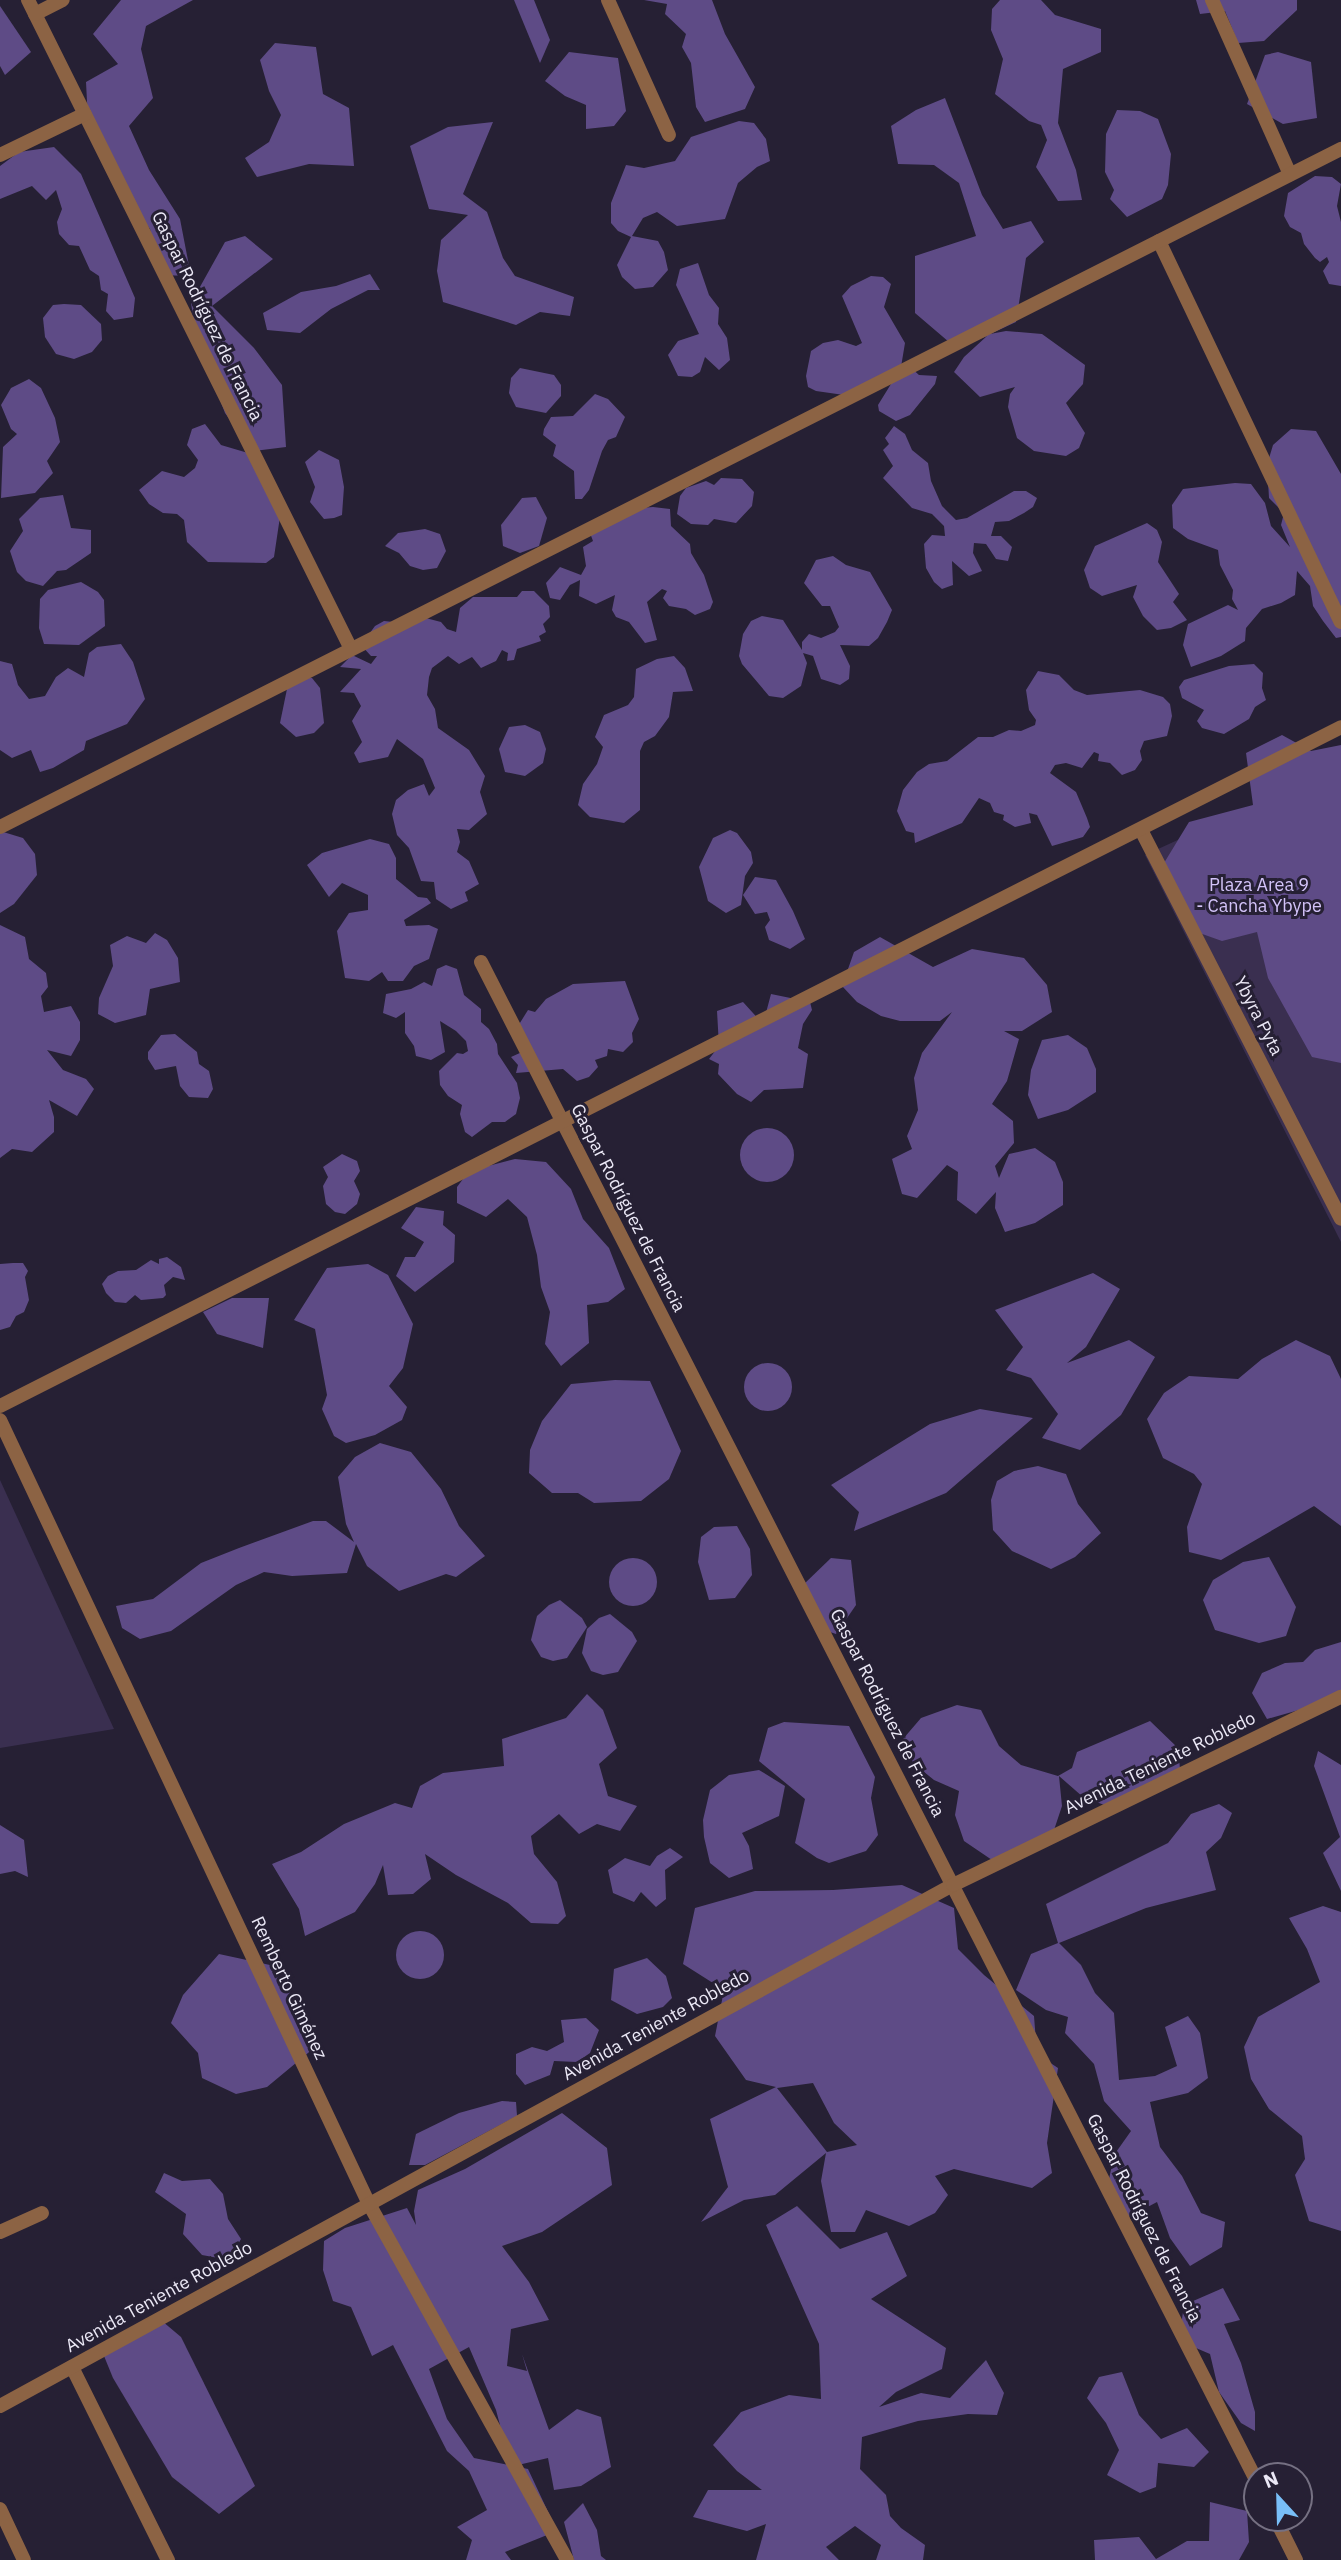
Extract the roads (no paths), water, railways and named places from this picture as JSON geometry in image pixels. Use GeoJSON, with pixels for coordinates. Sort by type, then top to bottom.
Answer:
{"type":"FeatureCollection","features":[{"type":"Feature","properties":{"kind":"street","name":"Gaspar Rodríguez de Francia"},"geometry":{"type":"LineString","coordinates":[[28,0],[351,649]]}},
{"type":"Feature","properties":{"kind":"street"},"geometry":{"type":"LineString","coordinates":[[35,14],[63,0]]}},
{"type":"Feature","properties":{"kind":"street"},"geometry":{"type":"LineString","coordinates":[[608,0],[669,135]]}},
{"type":"Feature","properties":{"kind":"street"},"geometry":{"type":"LineString","coordinates":[[1212,0],[1290,174]]}},
{"type":"Feature","properties":{"kind":"street"},"geometry":{"type":"LineString","coordinates":[[0,155],[85,114]]}},
{"type":"Feature","properties":{"kind":"street"},"geometry":{"type":"LineString","coordinates":[[0,827],[1341,149]]}},
{"type":"Feature","properties":{"kind":"street"},"geometry":{"type":"LineString","coordinates":[[1159,241],[1341,622]]}},
{"type":"Feature","properties":{"kind":"street"},"geometry":{"type":"LineString","coordinates":[[0,1406],[1142,830],[1341,726]]}},
{"type":"Feature","properties":{"kind":"street","name":"Ybyra Pyta"},"geometry":{"type":"LineString","coordinates":[[1142,830],[1341,1219]]}},
{"type":"Feature","properties":{"kind":"street","name":"Gaspar Rodríguez de Francia"},"geometry":{"type":"LineString","coordinates":[[481,962],[1247,2462]]}},
{"type":"Feature","properties":{"kind":"street","name":"Remberto Giménez"},"geometry":{"type":"LineString","coordinates":[[0,1420],[369,2204],[567,2560]]}},
{"type":"Feature","properties":{"kind":"street","name":"Avenida Teniente Robledo"},"geometry":{"type":"LineString","coordinates":[[0,2406],[953,1885],[1341,1697]]}},
{"type":"Feature","properties":{"kind":"street"},"geometry":{"type":"LineString","coordinates":[[0,2232],[42,2213]]}},
{"type":"Feature","properties":{"kind":"street"},"geometry":{"type":"LineString","coordinates":[[72,2367],[168,2560]]}},
{"type":"Feature","properties":{"kind":"street"},"geometry":{"type":"LineString","coordinates":[[0,2509],[24,2560]]}},
{"type":"Feature","properties":{"kind":"street"},"geometry":{"type":"LineString","coordinates":[[1282,2532],[1296,2560]]}},
{"type":"Feature","properties":{"kind":"park label","name":"Plaza Area 9 - Cancha Ybype"},"geometry":{"type":"Point","coordinates":[1259,896]}}]}
